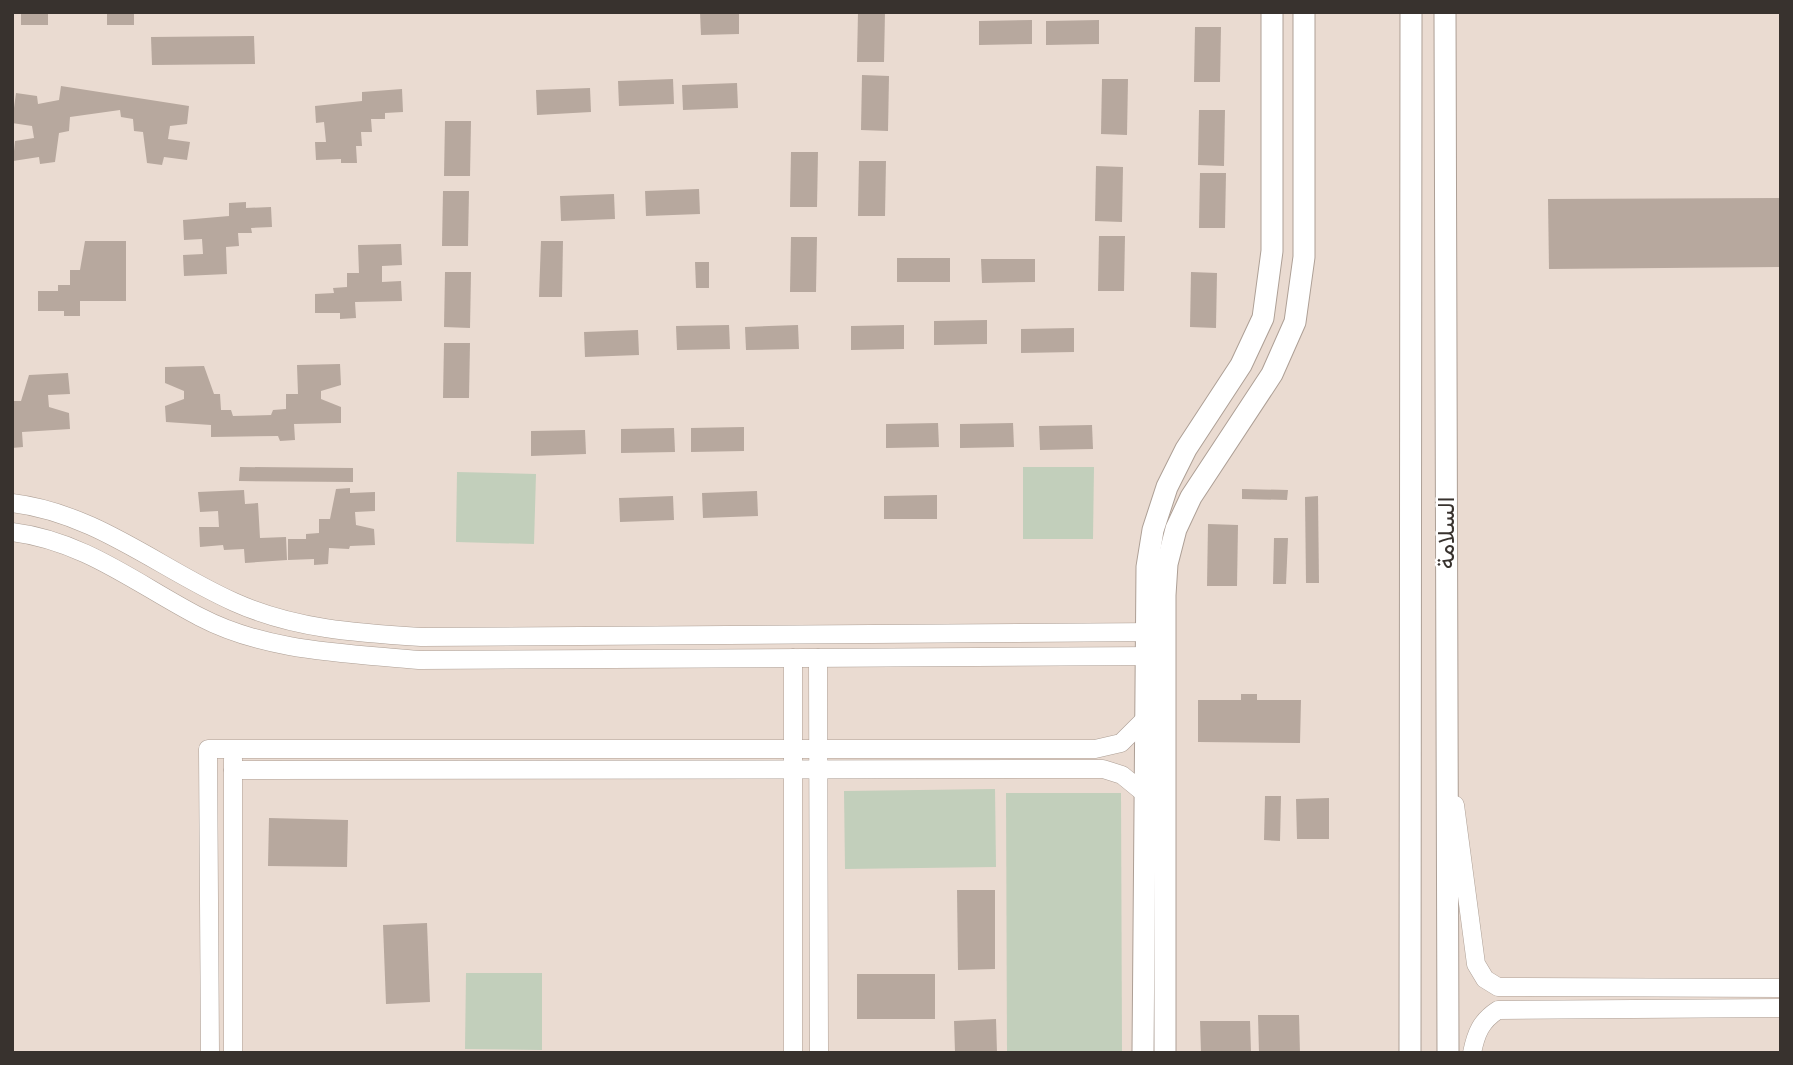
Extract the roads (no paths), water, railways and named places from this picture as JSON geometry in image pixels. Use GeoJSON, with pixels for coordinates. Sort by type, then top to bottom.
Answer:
{"type":"FeatureCollection","features":[{"type":"Feature","properties":{"kind":"street"},"geometry":{"type":"LineString","coordinates":[[1165,1053],[1155,656],[1147,566],[1153,530],[1167,487],[1186,449],[1241,365],[1263,318],[1272,251],[1272,12]]}},
{"type":"Feature","properties":{"kind":"street"},"geometry":{"type":"LineString","coordinates":[[1154,632],[1176,529],[1191,497],[1272,374],[1284,351],[1297,310],[1304,257],[1304,12]]}},
{"type":"Feature","properties":{"kind":"street","name":"السلامة"},"geometry":{"type":"LineString","coordinates":[[1410,1053],[1411,12]]}},
{"type":"Feature","properties":{"kind":"street","name":"السلامة"},"geometry":{"type":"LineString","coordinates":[[1445,12],[1448,1053]]}},
{"type":"Feature","properties":{"kind":"street"},"geometry":{"type":"LineString","coordinates":[[12,503],[103,530],[204,588],[272,617],[346,632],[421,637],[1154,632]]}},
{"type":"Feature","properties":{"kind":"street"},"geometry":{"type":"LineString","coordinates":[[12,531],[96,556],[201,618],[268,641],[307,649],[419,660],[1155,656]]}},
{"type":"Feature","properties":{"kind":"street"},"geometry":{"type":"LineString","coordinates":[[1143,1053],[1144,720],[1155,656]]}},
{"type":"Feature","properties":{"kind":"street"},"geometry":{"type":"LineString","coordinates":[[793,658],[793,1053]]}},
{"type":"Feature","properties":{"kind":"street"},"geometry":{"type":"LineString","coordinates":[[818,658],[819,1053]]}},
{"type":"Feature","properties":{"kind":"street"},"geometry":{"type":"LineString","coordinates":[[210,1053],[208,749],[1096,749],[1121,743],[1144,720]]}},
{"type":"Feature","properties":{"kind":"street"},"geometry":{"type":"LineString","coordinates":[[1446,738],[1476,964],[1485,979],[1498,987],[1781,988]]}},
{"type":"Feature","properties":{"kind":"street"},"geometry":{"type":"LineString","coordinates":[[233,749],[233,1053]]}},
{"type":"Feature","properties":{"kind":"street"},"geometry":{"type":"LineString","coordinates":[[233,770],[1103,769],[1122,775],[1144,793]]}},
{"type":"Feature","properties":{"kind":"street"},"geometry":{"type":"LineString","coordinates":[[1472,1053],[1480,1026],[1498,1010],[1781,1008]]}}]}
